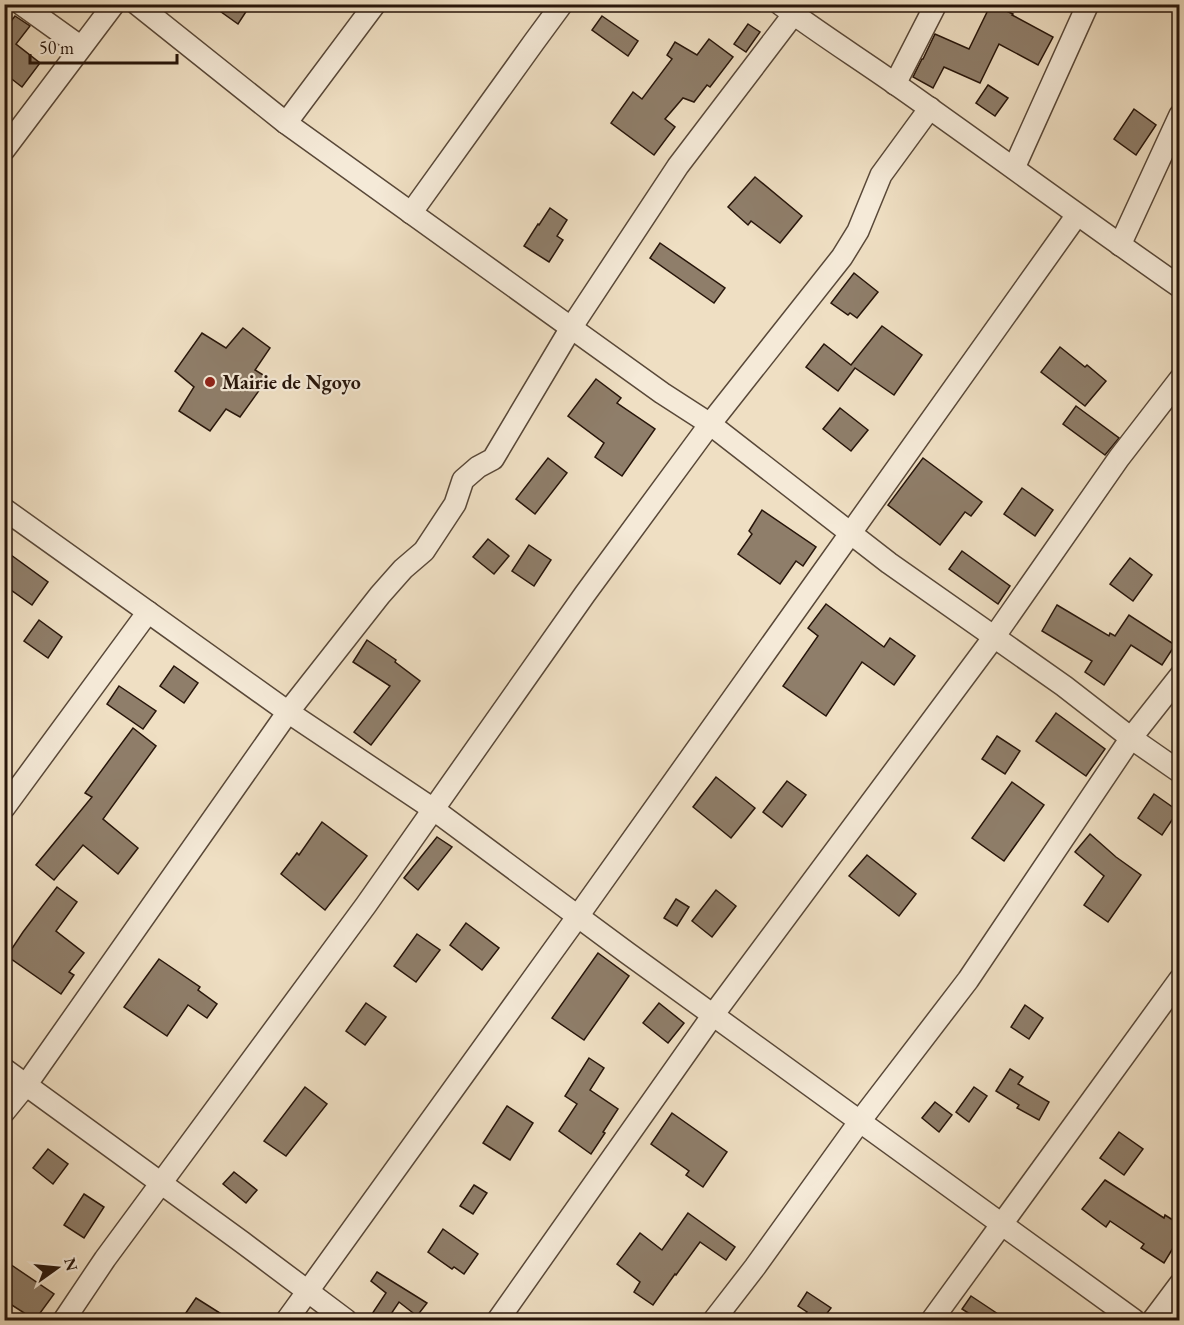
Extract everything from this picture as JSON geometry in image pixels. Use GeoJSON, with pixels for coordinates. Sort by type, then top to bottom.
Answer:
{"type":"FeatureCollection","features":[{"type":"Feature","properties":{"kind":"street"},"geometry":{"type":"LineString","coordinates":[[21,4],[81,46]]}},
{"type":"Feature","properties":{"kind":"street"},"geometry":{"type":"LineString","coordinates":[[4,150],[114,4]]}},
{"type":"Feature","properties":{"kind":"street"},"geometry":{"type":"LineString","coordinates":[[137,4],[286,123],[662,393],[710,424],[889,563],[1064,686],[1179,772]]}},
{"type":"Feature","properties":{"kind":"street"},"geometry":{"type":"LineString","coordinates":[[286,123],[375,4]]}},
{"type":"Feature","properties":{"kind":"street"},"geometry":{"type":"LineString","coordinates":[[411,213],[562,4]]}},
{"type":"Feature","properties":{"kind":"street"},"geometry":{"type":"LineString","coordinates":[[895,84],[936,4]]}},
{"type":"Feature","properties":{"kind":"street"},"geometry":{"type":"LineString","coordinates":[[1014,168],[1088,4]]}},
{"type":"Feature","properties":{"kind":"street"},"geometry":{"type":"LineString","coordinates":[[4,1112],[26,1085],[288,712],[380,595],[403,569],[424,551],[455,504],[463,480],[478,467],[493,459],[571,328],[678,166],[790,8],[1179,288]]}},
{"type":"Feature","properties":{"kind":"street"},"geometry":{"type":"LineString","coordinates":[[64,1320],[105,1259],[366,905],[585,594],[710,424],[842,257],[858,231],[881,175],[930,108]]}},
{"type":"Feature","properties":{"kind":"street"},"geometry":{"type":"LineString","coordinates":[[1120,246],[1179,116]]}},
{"type":"Feature","properties":{"kind":"street"},"geometry":{"type":"LineString","coordinates":[[287,1320],[1077,215]]}},
{"type":"Feature","properties":{"kind":"street"},"geometry":{"type":"LineString","coordinates":[[498,1320],[713,1015],[994,637],[1119,458],[1179,379]]}},
{"type":"Feature","properties":{"kind":"street"},"geometry":{"type":"LineString","coordinates":[[4,509],[288,712],[433,809],[1134,1320]]}},
{"type":"Feature","properties":{"kind":"street"},"geometry":{"type":"LineString","coordinates":[[4,808],[148,612]]}},
{"type":"Feature","properties":{"kind":"street"},"geometry":{"type":"LineString","coordinates":[[714,1320],[755,1268],[860,1121],[968,980],[1131,738],[1179,676]]}},
{"type":"Feature","properties":{"kind":"street"},"geometry":{"type":"LineString","coordinates":[[932,1320],[1179,979]]}},
{"type":"Feature","properties":{"kind":"street"},"geometry":{"type":"LineString","coordinates":[[4,1070],[346,1320]]}},
{"type":"Feature","properties":{"kind":"street"},"geometry":{"type":"LineString","coordinates":[[1153,1320],[1179,1284]]}},
{"type":"Feature","properties":{"kind":"building"},"geometry":{"type":"Polygon","coordinates":[[[210,4],[251,4],[238,24],[210,4]]]}},
{"type":"Feature","properties":{"kind":"building"},"geometry":{"type":"Polygon","coordinates":[[[991,4],[1053,37],[1038,65],[999,44],[980,83],[944,67],[933,88],[913,77],[935,34],[969,49],[991,4]]]}},
{"type":"Feature","properties":{"kind":"building"},"geometry":{"type":"Polygon","coordinates":[[[15,16],[30,26],[16,44],[40,63],[22,87],[4,73],[4,30],[15,16]]]}},
{"type":"Feature","properties":{"kind":"building"},"geometry":{"type":"Polygon","coordinates":[[[602,16],[638,41],[628,56],[592,30],[602,16]]]}},
{"type":"Feature","properties":{"kind":"building"},"geometry":{"type":"Polygon","coordinates":[[[748,24],[760,32],[746,52],[734,44],[748,24]]]}},
{"type":"Feature","properties":{"kind":"building"},"geometry":{"type":"Polygon","coordinates":[[[709,39],[733,57],[710,87],[707,85],[694,102],[683,98],[665,119],[675,127],[654,155],[611,123],[633,92],[642,99],[672,59],[667,55],[675,42],[697,55],[709,39]]]}},
{"type":"Feature","properties":{"kind":"building"},"geometry":{"type":"Polygon","coordinates":[[[988,85],[1008,98],[995,116],[976,103],[988,85]]]}},
{"type":"Feature","properties":{"kind":"building"},"geometry":{"type":"Polygon","coordinates":[[[1134,109],[1156,125],[1136,155],[1114,139],[1134,109]]]}},
{"type":"Feature","properties":{"kind":"building"},"geometry":{"type":"Polygon","coordinates":[[[755,177],[802,216],[780,243],[751,221],[748,225],[728,207],[755,177]]]}},
{"type":"Feature","properties":{"kind":"building"},"geometry":{"type":"Polygon","coordinates":[[[550,208],[567,220],[557,236],[563,240],[549,262],[524,246],[550,208]]]}},
{"type":"Feature","properties":{"kind":"building"},"geometry":{"type":"Polygon","coordinates":[[[660,243],[725,288],[714,303],[650,258],[660,243]]]}},
{"type":"Feature","properties":{"kind":"building"},"geometry":{"type":"Polygon","coordinates":[[[854,273],[878,292],[857,318],[850,313],[848,315],[831,303],[854,273]]]}},
{"type":"Feature","properties":{"kind":"building"},"geometry":{"type":"Polygon","coordinates":[[[882,326],[922,355],[894,395],[855,368],[838,391],[806,367],[824,344],[851,365],[882,326]]]}},
{"type":"Feature","properties":{"kind":"building"},"geometry":{"type":"Polygon","coordinates":[[[243,328],[270,348],[255,370],[268,378],[240,417],[226,409],[210,431],[179,411],[194,387],[175,371],[202,333],[226,348],[243,328]]]}},
{"type":"Feature","properties":{"kind":"building"},"geometry":{"type":"Polygon","coordinates":[[[1060,347],[1106,381],[1085,406],[1041,372],[1060,347]]]}},
{"type":"Feature","properties":{"kind":"building"},"geometry":{"type":"Polygon","coordinates":[[[596,379],[621,398],[617,403],[655,429],[622,476],[595,457],[604,443],[568,416],[596,379]]]}},
{"type":"Feature","properties":{"kind":"building"},"geometry":{"type":"Polygon","coordinates":[[[1076,406],[1119,438],[1105,455],[1063,424],[1076,406]]]}},
{"type":"Feature","properties":{"kind":"building"},"geometry":{"type":"Polygon","coordinates":[[[840,408],[868,430],[851,451],[823,429],[840,408]]]}},
{"type":"Feature","properties":{"kind":"building"},"geometry":{"type":"Polygon","coordinates":[[[548,458],[567,473],[535,514],[516,499],[548,458]]]}},
{"type":"Feature","properties":{"kind":"building"},"geometry":{"type":"Polygon","coordinates":[[[923,458],[982,502],[971,516],[965,512],[940,545],[888,505],[923,458]]]}},
{"type":"Feature","properties":{"kind":"building"},"geometry":{"type":"Polygon","coordinates":[[[1022,488],[1053,510],[1035,536],[1004,514],[1022,488]]]}},
{"type":"Feature","properties":{"kind":"building"},"geometry":{"type":"Polygon","coordinates":[[[762,510],[816,547],[803,566],[796,561],[780,584],[738,554],[752,534],[749,531],[762,510]]]}},
{"type":"Feature","properties":{"kind":"building"},"geometry":{"type":"Polygon","coordinates":[[[488,539],[509,556],[494,574],[473,557],[488,539]]]}},
{"type":"Feature","properties":{"kind":"building"},"geometry":{"type":"Polygon","coordinates":[[[529,545],[551,560],[534,586],[512,571],[529,545]]]}},
{"type":"Feature","properties":{"kind":"building"},"geometry":{"type":"Polygon","coordinates":[[[962,551],[1010,586],[998,604],[949,569],[962,551]]]}},
{"type":"Feature","properties":{"kind":"building"},"geometry":{"type":"Polygon","coordinates":[[[11,555],[48,582],[32,605],[4,585],[4,564],[11,555]]]}},
{"type":"Feature","properties":{"kind":"building"},"geometry":{"type":"Polygon","coordinates":[[[1130,558],[1152,575],[1133,601],[1110,584],[1130,558]]]}},
{"type":"Feature","properties":{"kind":"building"},"geometry":{"type":"Polygon","coordinates":[[[826,604],[884,647],[890,638],[915,656],[894,685],[862,662],[826,716],[783,686],[818,636],[808,628],[826,604]]]}},
{"type":"Feature","properties":{"kind":"building"},"geometry":{"type":"Polygon","coordinates":[[[1057,605],[1109,636],[1110,633],[1115,636],[1129,615],[1175,645],[1162,665],[1131,645],[1104,685],[1085,672],[1092,661],[1042,631],[1057,605]]]}},
{"type":"Feature","properties":{"kind":"building"},"geometry":{"type":"Polygon","coordinates":[[[39,620],[62,637],[48,658],[24,641],[39,620]]]}},
{"type":"Feature","properties":{"kind":"building"},"geometry":{"type":"Polygon","coordinates":[[[367,640],[396,660],[395,662],[420,681],[371,745],[354,732],[390,686],[353,662],[367,640]]]}},
{"type":"Feature","properties":{"kind":"building"},"geometry":{"type":"Polygon","coordinates":[[[174,666],[198,683],[184,703],[160,686],[174,666]]]}},
{"type":"Feature","properties":{"kind":"building"},"geometry":{"type":"Polygon","coordinates":[[[119,686],[156,711],[143,729],[107,704],[119,686]]]}},
{"type":"Feature","properties":{"kind":"building"},"geometry":{"type":"Polygon","coordinates":[[[1056,713],[1105,749],[1086,776],[1036,741],[1056,713]]]}},
{"type":"Feature","properties":{"kind":"building"},"geometry":{"type":"Polygon","coordinates":[[[133,728],[156,746],[103,819],[138,848],[118,874],[83,845],[54,880],[36,865],[92,797],[85,793],[133,728]]]}},
{"type":"Feature","properties":{"kind":"building"},"geometry":{"type":"Polygon","coordinates":[[[997,736],[1020,751],[1005,774],[982,759],[997,736]]]}},
{"type":"Feature","properties":{"kind":"building"},"geometry":{"type":"Polygon","coordinates":[[[716,777],[755,808],[731,838],[693,807],[716,777]]]}},
{"type":"Feature","properties":{"kind":"building"},"geometry":{"type":"Polygon","coordinates":[[[787,781],[806,795],[782,827],[763,812],[787,781]]]}},
{"type":"Feature","properties":{"kind":"building"},"geometry":{"type":"Polygon","coordinates":[[[1012,782],[1044,805],[1004,861],[972,838],[1012,782]]]}},
{"type":"Feature","properties":{"kind":"building"},"geometry":{"type":"Polygon","coordinates":[[[1154,794],[1178,811],[1162,835],[1138,818],[1154,794]]]}},
{"type":"Feature","properties":{"kind":"building"},"geometry":{"type":"Polygon","coordinates":[[[322,822],[367,856],[325,910],[281,874],[297,853],[299,855],[322,822]]]}},
{"type":"Feature","properties":{"kind":"building"},"geometry":{"type":"Polygon","coordinates":[[[1090,834],[1141,875],[1108,922],[1084,905],[1104,876],[1075,852],[1090,834]]]}},
{"type":"Feature","properties":{"kind":"building"},"geometry":{"type":"Polygon","coordinates":[[[437,837],[452,847],[418,890],[404,878],[437,837]]]}},
{"type":"Feature","properties":{"kind":"building"},"geometry":{"type":"Polygon","coordinates":[[[867,855],[916,894],[899,916],[849,876],[867,855]]]}},
{"type":"Feature","properties":{"kind":"building"},"geometry":{"type":"Polygon","coordinates":[[[57,887],[77,902],[56,931],[84,953],[69,972],[74,975],[61,994],[7,956],[57,887]]]}},
{"type":"Feature","properties":{"kind":"building"},"geometry":{"type":"Polygon","coordinates":[[[716,890],[736,906],[712,937],[692,921],[716,890]]]}},
{"type":"Feature","properties":{"kind":"building"},"geometry":{"type":"Polygon","coordinates":[[[676,899],[689,907],[677,926],[664,918],[676,899]]]}},
{"type":"Feature","properties":{"kind":"building"},"geometry":{"type":"Polygon","coordinates":[[[466,923],[499,948],[482,970],[450,945],[466,923]]]}},
{"type":"Feature","properties":{"kind":"building"},"geometry":{"type":"Polygon","coordinates":[[[417,934],[440,950],[416,982],[394,966],[417,934]]]}},
{"type":"Feature","properties":{"kind":"building"},"geometry":{"type":"Polygon","coordinates":[[[598,953],[629,976],[584,1040],[552,1018],[598,953]]]}},
{"type":"Feature","properties":{"kind":"building"},"geometry":{"type":"Polygon","coordinates":[[[159,959],[200,987],[198,990],[217,1004],[207,1018],[188,1005],[167,1036],[124,1007],[159,959]]]}},
{"type":"Feature","properties":{"kind":"building"},"geometry":{"type":"Polygon","coordinates":[[[366,1003],[386,1017],[365,1045],[346,1031],[366,1003]]]}},
{"type":"Feature","properties":{"kind":"building"},"geometry":{"type":"Polygon","coordinates":[[[659,1003],[684,1023],[668,1043],[643,1023],[659,1003]]]}},
{"type":"Feature","properties":{"kind":"building"},"geometry":{"type":"Polygon","coordinates":[[[1025,1005],[1043,1018],[1029,1039],[1011,1027],[1025,1005]]]}},
{"type":"Feature","properties":{"kind":"building"},"geometry":{"type":"Polygon","coordinates":[[[589,1058],[604,1068],[590,1090],[618,1109],[591,1154],[559,1131],[577,1104],[565,1096],[589,1058]]]}},
{"type":"Feature","properties":{"kind":"building"},"geometry":{"type":"Polygon","coordinates":[[[1010,1069],[1023,1077],[1018,1084],[1049,1102],[1039,1120],[1017,1108],[1019,1105],[996,1091],[1010,1069]]]}},
{"type":"Feature","properties":{"kind":"building"},"geometry":{"type":"Polygon","coordinates":[[[305,1087],[327,1104],[286,1156],[264,1141],[305,1087]]]}},
{"type":"Feature","properties":{"kind":"building"},"geometry":{"type":"Polygon","coordinates":[[[974,1087],[987,1096],[969,1122],[956,1112],[974,1087]]]}},
{"type":"Feature","properties":{"kind":"building"},"geometry":{"type":"Polygon","coordinates":[[[935,1102],[952,1115],[939,1132],[922,1118],[935,1102]]]}},
{"type":"Feature","properties":{"kind":"building"},"geometry":{"type":"Polygon","coordinates":[[[507,1106],[533,1123],[510,1160],[483,1143],[507,1106]]]}},
{"type":"Feature","properties":{"kind":"building"},"geometry":{"type":"Polygon","coordinates":[[[672,1113],[727,1152],[703,1187],[686,1175],[689,1171],[651,1144],[672,1113]]]}},
{"type":"Feature","properties":{"kind":"building"},"geometry":{"type":"Polygon","coordinates":[[[1119,1132],[1143,1149],[1124,1175],[1100,1158],[1119,1132]]]}},
{"type":"Feature","properties":{"kind":"building"},"geometry":{"type":"Polygon","coordinates":[[[48,1149],[68,1164],[53,1184],[33,1168],[48,1149]]]}},
{"type":"Feature","properties":{"kind":"building"},"geometry":{"type":"Polygon","coordinates":[[[234,1172],[257,1190],[246,1203],[223,1184],[234,1172]]]}},
{"type":"Feature","properties":{"kind":"building"},"geometry":{"type":"Polygon","coordinates":[[[1105,1180],[1164,1218],[1165,1215],[1179,1224],[1179,1238],[1164,1263],[1141,1248],[1144,1244],[1110,1221],[1106,1227],[1082,1209],[1105,1180]]]}},
{"type":"Feature","properties":{"kind":"building"},"geometry":{"type":"Polygon","coordinates":[[[474,1185],[487,1193],[473,1214],[460,1206],[474,1185]]]}},
{"type":"Feature","properties":{"kind":"building"},"geometry":{"type":"Polygon","coordinates":[[[84,1194],[104,1207],[84,1238],[64,1225],[84,1194]]]}},
{"type":"Feature","properties":{"kind":"building"},"geometry":{"type":"Polygon","coordinates":[[[688,1213],[735,1247],[726,1260],[700,1242],[653,1305],[634,1292],[640,1282],[617,1264],[640,1233],[662,1250],[688,1213]]]}},
{"type":"Feature","properties":{"kind":"building"},"geometry":{"type":"Polygon","coordinates":[[[443,1229],[478,1254],[464,1274],[454,1267],[452,1269],[428,1252],[443,1229]]]}},
{"type":"Feature","properties":{"kind":"building"},"geometry":{"type":"Polygon","coordinates":[[[4,1260],[54,1294],[35,1320],[4,1300],[4,1260]]]}},
{"type":"Feature","properties":{"kind":"building"},"geometry":{"type":"Polygon","coordinates":[[[377,1272],[427,1303],[417,1316],[399,1302],[387,1320],[368,1320],[386,1293],[371,1281],[377,1272]]]}},
{"type":"Feature","properties":{"kind":"building"},"geometry":{"type":"Polygon","coordinates":[[[807,1292],[831,1308],[822,1320],[802,1320],[807,1312],[798,1306],[807,1292]]]}},
{"type":"Feature","properties":{"kind":"building"},"geometry":{"type":"Polygon","coordinates":[[[971,1296],[1007,1320],[979,1320],[962,1309],[971,1296]]]}},
{"type":"Feature","properties":{"kind":"building"},"geometry":{"type":"Polygon","coordinates":[[[196,1298],[231,1320],[181,1320],[196,1298]]]}},
{"type":"Feature","properties":{"kind":"place","name":"Mairie de Ngoyo"},"geometry":{"type":"Point","coordinates":[210,382]}}]}
